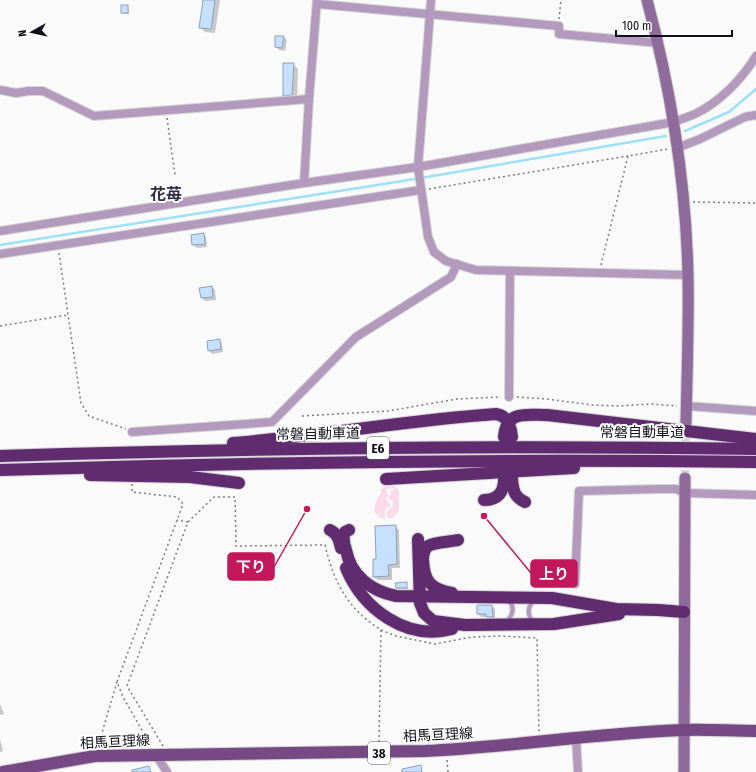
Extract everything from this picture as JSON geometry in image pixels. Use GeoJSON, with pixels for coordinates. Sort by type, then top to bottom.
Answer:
{"type":"FeatureCollection","features":[{"type":"Feature","properties":{"kind":"highway"},"geometry":{"type":"LineString","coordinates":[[104,453],[278,438],[453,417],[496,414],[501,415],[509,422]]}},
{"type":"Feature","properties":{"kind":"highway"},"geometry":{"type":"LineString","coordinates":[[508,437],[504,431],[509,422],[513,418],[524,414],[547,415],[756,439]]}},
{"type":"Feature","properties":{"kind":"highway","name":"常磐自動車道"},"geometry":{"type":"LineString","coordinates":[[0,456],[314,448],[490,446],[756,448]]}},
{"type":"Feature","properties":{"kind":"highway","name":"常磐自動車道"},"geometry":{"type":"LineString","coordinates":[[0,470],[314,462],[490,460],[756,462]]}},
{"type":"Feature","properties":{"kind":"highway"},"geometry":{"type":"LineString","coordinates":[[386,479],[677,461]]}},
{"type":"Feature","properties":{"kind":"highway"},"geometry":{"type":"LineString","coordinates":[[0,475],[54,474],[149,476],[239,483]]}},
{"type":"Feature","properties":{"kind":"highway"},"geometry":{"type":"LineString","coordinates":[[484,500],[495,499],[499,496],[508,479],[516,496],[525,502]]}},
{"type":"Feature","properties":{"kind":"highway"},"geometry":{"type":"LineString","coordinates":[[330,530],[335,532],[338,537],[346,568],[352,581],[370,605],[380,614],[392,621],[420,630],[448,630],[465,625]]}},
{"type":"Feature","properties":{"kind":"highway"},"geometry":{"type":"LineString","coordinates":[[349,530],[345,532],[344,536],[346,553],[354,570],[360,578],[375,590],[386,594],[419,597],[552,598],[616,609],[684,612]]}},
{"type":"Feature","properties":{"kind":"highway"},"geometry":{"type":"LineString","coordinates":[[418,539],[419,597],[421,610],[430,619],[442,623],[465,625],[554,624],[615,614],[658,614],[684,612]]}},
{"type":"Feature","properties":{"kind":"highway"},"geometry":{"type":"LineString","coordinates":[[458,540],[427,547],[423,553],[423,570],[426,578],[435,588],[468,597]]}},
{"type":"Feature","properties":{"kind":"main road","name":"相馬亘理線"},"geometry":{"type":"LineString","coordinates":[[3,772],[95,756],[379,753],[472,749],[576,738],[684,730],[756,731]]}},
{"type":"Feature","properties":{"kind":"street"},"geometry":{"type":"LineString","coordinates":[[431,0],[418,167],[428,237],[434,252],[446,261],[476,270],[688,275]]}},
{"type":"Feature","properties":{"kind":"street"},"geometry":{"type":"LineString","coordinates":[[647,0],[659,43],[674,122],[683,202],[688,275],[686,424]]}},
{"type":"Feature","properties":{"kind":"street"},"geometry":{"type":"LineString","coordinates":[[304,183],[308,99],[317,2],[431,15],[559,26],[559,34],[659,43]]}},
{"type":"Feature","properties":{"kind":"street"},"geometry":{"type":"LineString","coordinates":[[0,231],[304,183],[418,167],[674,122],[695,114],[709,106],[723,95],[749,68],[756,56]]}},
{"type":"Feature","properties":{"kind":"street"},"geometry":{"type":"LineString","coordinates":[[0,90],[16,93],[43,91],[94,116],[308,99]]}},
{"type":"Feature","properties":{"kind":"street"},"geometry":{"type":"LineString","coordinates":[[677,148],[700,139],[745,117],[756,115]]}},
{"type":"Feature","properties":{"kind":"street"},"geometry":{"type":"LineString","coordinates":[[0,254],[421,190]]}},
{"type":"Feature","properties":{"kind":"street"},"geometry":{"type":"LineString","coordinates":[[132,432],[272,422],[356,337],[450,277],[457,264]]}},
{"type":"Feature","properties":{"kind":"street"},"geometry":{"type":"LineString","coordinates":[[509,397],[510,271]]}},
{"type":"Feature","properties":{"kind":"street"},"geometry":{"type":"LineString","coordinates":[[686,406],[756,411]]}},
{"type":"Feature","properties":{"kind":"street"},"geometry":{"type":"LineString","coordinates":[[684,772],[685,478]]}},
{"type":"Feature","properties":{"kind":"street"},"geometry":{"type":"LineString","coordinates":[[575,584],[579,490],[676,489],[685,493],[756,495]]}},
{"type":"Feature","properties":{"kind":"street"},"geometry":{"type":"LineString","coordinates":[[576,738],[578,772]]}},
{"type":"Feature","properties":{"kind":"street"},"geometry":{"type":"LineString","coordinates":[[162,755],[167,772]]}},
{"type":"Feature","properties":{"kind":"lane"},"geometry":{"type":"LineString","coordinates":[[502,624],[508,621],[513,613],[513,607],[510,602],[503,598]]}},
{"type":"Feature","properties":{"kind":"lane"},"geometry":{"type":"LineString","coordinates":[[538,624],[532,620],[529,610],[530,604],[539,598]]}},
{"type":"Feature","properties":{"kind":"path"},"geometry":{"type":"LineString","coordinates":[[559,26],[561,0]]}},
{"type":"Feature","properties":{"kind":"path"},"geometry":{"type":"LineString","coordinates":[[166,111],[175,175]]}},
{"type":"Feature","properties":{"kind":"path"},"geometry":{"type":"LineString","coordinates":[[421,190],[677,148]]}},
{"type":"Feature","properties":{"kind":"path"},"geometry":{"type":"LineString","coordinates":[[598,273],[628,156]]}},
{"type":"Feature","properties":{"kind":"path"},"geometry":{"type":"LineString","coordinates":[[683,202],[756,203]]}},
{"type":"Feature","properties":{"kind":"path"},"geometry":{"type":"LineString","coordinates":[[58,245],[81,402],[89,416],[132,432]]}},
{"type":"Feature","properties":{"kind":"path"},"geometry":{"type":"LineString","coordinates":[[0,326],[68,314]]}},
{"type":"Feature","properties":{"kind":"path"},"geometry":{"type":"LineString","coordinates":[[95,756],[117,682],[183,504],[177,497],[132,492],[132,482]]}},
{"type":"Feature","properties":{"kind":"path"},"geometry":{"type":"LineString","coordinates":[[162,755],[127,686],[188,522],[214,498],[235,497],[236,546],[325,545],[332,572],[345,597],[363,618],[381,630],[396,636],[435,644],[472,637],[500,636],[537,638],[539,742]]}},
{"type":"Feature","properties":{"kind":"path"},"geometry":{"type":"LineString","coordinates":[[177,520],[188,522]]}},
{"type":"Feature","properties":{"kind":"path"},"geometry":{"type":"LineString","coordinates":[[379,753],[381,630]]}},
{"type":"Feature","properties":{"kind":"path"},"geometry":{"type":"LineString","coordinates":[[117,682],[122,698],[162,755]]}},
{"type":"Feature","properties":{"kind":"path"},"geometry":{"type":"LineString","coordinates":[[446,750],[448,772]]}},
{"type":"Feature","properties":{"kind":"shaded area"},"geometry":{"type":"Polygon","coordinates":[[[386,486],[394,486],[399,490],[399,510],[393,518],[387,518],[387,512],[393,506],[393,502],[388,498],[391,494],[390,491],[394,490],[393,488],[386,489],[388,494],[386,499],[391,506],[385,510],[385,519],[383,519],[374,511],[376,501],[382,491],[380,490],[386,486]]]}},
{"type":"Feature","properties":{"kind":"building"},"geometry":{"type":"Polygon","coordinates":[[[203,0],[215,0],[211,29],[199,28],[203,0]]]}},
{"type":"Feature","properties":{"kind":"building"},"geometry":{"type":"Polygon","coordinates":[[[121,5],[128,5],[128,13],[121,13],[121,5]]]}},
{"type":"Feature","properties":{"kind":"building"},"geometry":{"type":"Polygon","coordinates":[[[275,36],[284,36],[282,48],[275,47],[275,36]]]}},
{"type":"Feature","properties":{"kind":"building"},"geometry":{"type":"Polygon","coordinates":[[[283,63],[294,63],[292,95],[283,96],[283,63]]]}},
{"type":"Feature","properties":{"kind":"building"},"geometry":{"type":"Polygon","coordinates":[[[204,233],[205,244],[192,245],[191,235],[204,233]]]}},
{"type":"Feature","properties":{"kind":"building"},"geometry":{"type":"Polygon","coordinates":[[[212,286],[213,297],[201,298],[199,288],[212,286]]]}},
{"type":"Feature","properties":{"kind":"building"},"geometry":{"type":"Polygon","coordinates":[[[220,339],[221,349],[208,351],[207,341],[220,339]]]}},
{"type":"Feature","properties":{"kind":"building"},"geometry":{"type":"Polygon","coordinates":[[[396,525],[397,564],[388,565],[389,576],[373,577],[373,559],[376,559],[375,526],[396,525]]]}},
{"type":"Feature","properties":{"kind":"building"},"geometry":{"type":"Polygon","coordinates":[[[407,582],[407,588],[396,588],[395,583],[407,582]]]}},
{"type":"Feature","properties":{"kind":"building"},"geometry":{"type":"Polygon","coordinates":[[[477,605],[492,605],[493,617],[486,617],[486,614],[477,614],[477,605]]]}},
{"type":"Feature","properties":{"kind":"building"},"geometry":{"type":"Polygon","coordinates":[[[421,765],[422,772],[402,772],[402,769],[421,765]]]}},
{"type":"Feature","properties":{"kind":"building"},"geometry":{"type":"Polygon","coordinates":[[[149,766],[151,772],[132,772],[132,770],[149,766]]]}},
{"type":"Feature","properties":{"kind":"waterway"},"geometry":{"type":"LineString","coordinates":[[685,131],[729,112],[756,89]]}},
{"type":"Feature","properties":{"kind":"waterway"},"geometry":{"type":"LineString","coordinates":[[0,245],[415,179],[666,136]]}},
{"type":"Feature","properties":{"kind":"tunnel"},"geometry":{"type":"LineString","coordinates":[[685,478],[686,426]]}},
{"type":"Feature","properties":{"kind":"place","name":"下り"},"geometry":{"type":"Point","coordinates":[307,509]}},
{"type":"Feature","properties":{"kind":"place","name":"上り"},"geometry":{"type":"Point","coordinates":[484,516]}},
{"type":"Feature","properties":{"kind":"district","name":"花苺"},"geometry":{"type":"Point","coordinates":[166,194]}}]}
